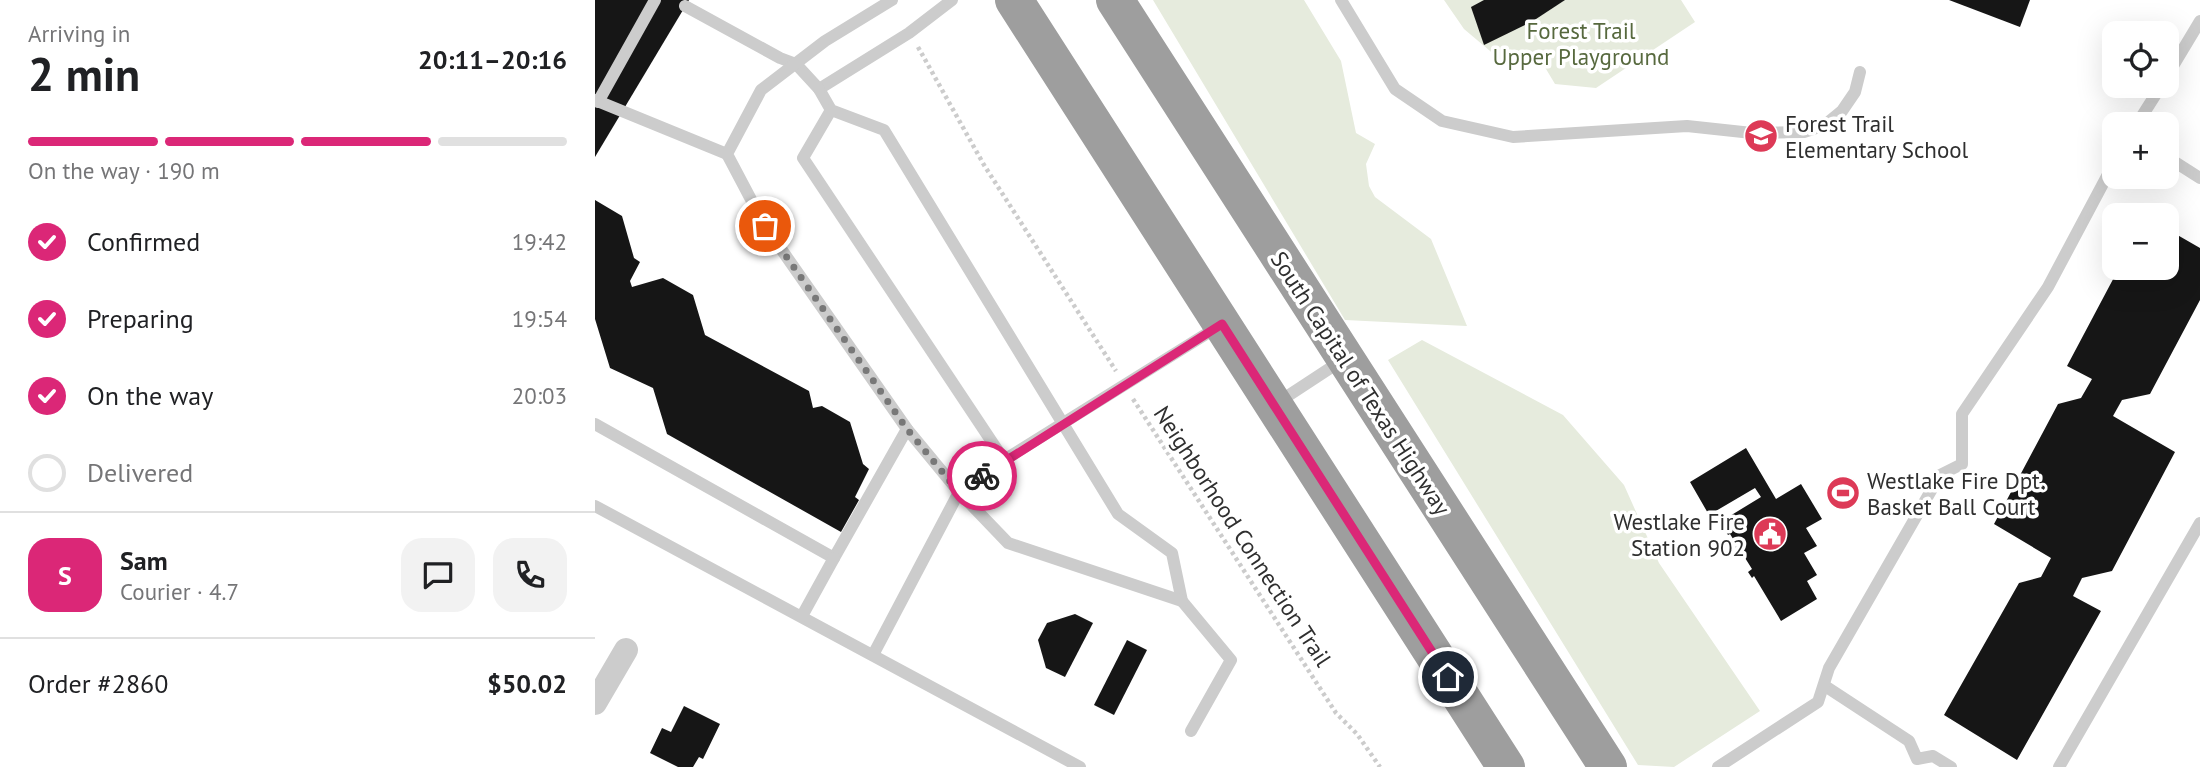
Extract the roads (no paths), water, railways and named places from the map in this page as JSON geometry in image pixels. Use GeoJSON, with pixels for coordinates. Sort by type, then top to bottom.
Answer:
{"type":"FeatureCollection","features":[{"type":"Feature","properties":{"kind":"highway"},"geometry":{"type":"LineString","coordinates":[[1014,0],[1506,767]]}},
{"type":"Feature","properties":{"kind":"highway","name":"South Capital of Texas Highway"},"geometry":{"type":"LineString","coordinates":[[1115,0],[1608,767]]}},
{"type":"Feature","properties":{"kind":"street"},"geometry":{"type":"LineString","coordinates":[[595,703],[626,650]]}},
{"type":"Feature","properties":{"kind":"lane"},"geometry":{"type":"LineString","coordinates":[[655,0],[596,101],[727,154],[765,226],[907,429],[959,492],[1008,543],[1182,601]]}},
{"type":"Feature","properties":{"kind":"lane"},"geometry":{"type":"LineString","coordinates":[[727,154],[761,90],[853,24],[892,0]]}},
{"type":"Feature","properties":{"kind":"lane"},"geometry":{"type":"LineString","coordinates":[[819,89],[870,54],[908,33],[953,0]]}},
{"type":"Feature","properties":{"kind":"lane"},"geometry":{"type":"LineString","coordinates":[[1341,0],[1395,89],[1441,121],[1513,137],[1687,126],[1752,133],[1804,132],[1825,125],[1842,111],[1855,92],[1860,72]]}},
{"type":"Feature","properties":{"kind":"lane"},"geometry":{"type":"LineString","coordinates":[[685,6],[796,64],[819,89],[831,110],[884,130],[1118,514],[1172,553],[1182,601],[1231,660],[1191,731]]}},
{"type":"Feature","properties":{"kind":"lane"},"geometry":{"type":"LineString","coordinates":[[2179,56],[2200,21]]}},
{"type":"Feature","properties":{"kind":"lane"},"geometry":{"type":"LineString","coordinates":[[831,110],[803,158],[1003,460]]}},
{"type":"Feature","properties":{"kind":"lane"},"geometry":{"type":"LineString","coordinates":[[2179,165],[2200,178]]}},
{"type":"Feature","properties":{"kind":"lane"},"geometry":{"type":"LineString","coordinates":[[1718,767],[1818,702],[1829,668],[1940,475],[1962,464],[1962,414],[2048,287],[2102,186]]}},
{"type":"Feature","properties":{"kind":"lane"},"geometry":{"type":"LineString","coordinates":[[873,655],[959,492],[1003,460],[1222,324]]}},
{"type":"Feature","properties":{"kind":"lane"},"geometry":{"type":"LineString","coordinates":[[1274,405],[1345,359]]}},
{"type":"Feature","properties":{"kind":"lane"},"geometry":{"type":"LineString","coordinates":[[595,424],[834,558]]}},
{"type":"Feature","properties":{"kind":"lane"},"geometry":{"type":"LineString","coordinates":[[802,617],[907,429]]}},
{"type":"Feature","properties":{"kind":"lane"},"geometry":{"type":"LineString","coordinates":[[595,506],[1080,767]]}},
{"type":"Feature","properties":{"kind":"lane"},"geometry":{"type":"LineString","coordinates":[[2059,767],[2200,523]]}},
{"type":"Feature","properties":{"kind":"lane"},"geometry":{"type":"LineString","coordinates":[[1825,686],[1909,741],[1917,759],[1933,756],[1951,767]]}},
{"type":"Feature","properties":{"kind":"place","name":"Forest Trail Elementary School"},"geometry":{"type":"Point","coordinates":[1761,136]}},
{"type":"Feature","properties":{"kind":"place","name":"Westlake Fire Dpt. Basket Ball Court"},"geometry":{"type":"Point","coordinates":[1843,493]}},
{"type":"Feature","properties":{"kind":"place","name":"Westlake Fire Station 902"},"geometry":{"type":"Point","coordinates":[1770,534]}},
{"type":"Feature","properties":{"kind":"park label","name":"Forest Trail Upper Playground"},"geometry":{"type":"Point","coordinates":[1581,43]}}]}
